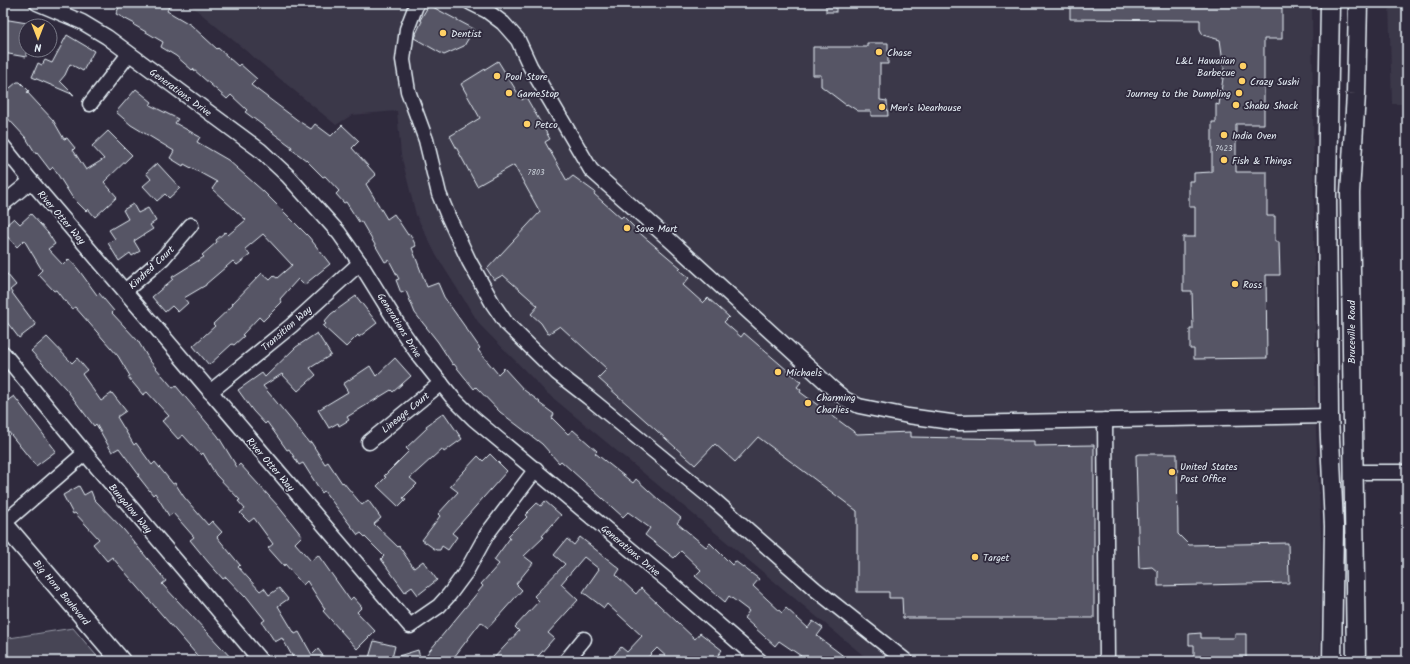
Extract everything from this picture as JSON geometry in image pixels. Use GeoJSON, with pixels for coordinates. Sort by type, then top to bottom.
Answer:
{"type":"FeatureCollection","features":[{"type":"Feature","properties":{"kind":"main road"},"geometry":{"type":"LineString","coordinates":[[1330,3],[1327,180],[1329,416],[1334,526],[1332,661]]}},
{"type":"Feature","properties":{"kind":"main road","name":"Bruceville Road"},"geometry":{"type":"LineString","coordinates":[[1356,661],[1350,193],[1356,94],[1358,3]]}},
{"type":"Feature","properties":{"kind":"main road"},"geometry":{"type":"LineString","coordinates":[[1329,416],[1339,425],[1342,433],[1347,536],[1355,562]]}},
{"type":"Feature","properties":{"kind":"main road","name":"Big Horn Boulevard"},"geometry":{"type":"LineString","coordinates":[[3,523],[121,661]]}},
{"type":"Feature","properties":{"kind":"street","name":"Generations Drive"},"geometry":{"type":"LineString","coordinates":[[37,3],[82,22],[106,37],[260,150],[315,204],[360,263],[402,331],[440,383],[474,419],[536,469],[756,660]]}},
{"type":"Feature","properties":{"kind":"street"},"geometry":{"type":"LineString","coordinates":[[417,3],[407,29],[403,60],[408,91],[425,135],[439,194],[448,216],[476,273],[493,304],[506,323],[557,373],[715,500],[815,589],[906,661]]}},
{"type":"Feature","properties":{"kind":"street"},"geometry":{"type":"LineString","coordinates":[[471,3],[487,11],[503,23],[518,40],[530,66],[591,170],[845,399],[859,406],[874,410],[946,422],[1329,416]]}},
{"type":"Feature","properties":{"kind":"street"},"geometry":{"type":"LineString","coordinates":[[90,104],[129,54]]}},
{"type":"Feature","properties":{"kind":"street","name":"River Otter Way"},"geometry":{"type":"LineString","coordinates":[[3,146],[31,181],[126,290],[210,392],[410,626],[439,606],[449,595],[466,572],[487,534],[536,469]]}},
{"type":"Feature","properties":{"kind":"street"},"geometry":{"type":"LineString","coordinates":[[3,204],[31,181]]}},
{"type":"Feature","properties":{"kind":"street","name":"Kindred Court"},"geometry":{"type":"LineString","coordinates":[[126,290],[163,258],[191,225]]}},
{"type":"Feature","properties":{"kind":"street","name":"Transition Way"},"geometry":{"type":"LineString","coordinates":[[210,392],[291,326],[360,263]]}},
{"type":"Feature","properties":{"kind":"street","name":"Bungalow Way"},"geometry":{"type":"LineString","coordinates":[[3,353],[85,453],[261,661]]}},
{"type":"Feature","properties":{"kind":"street","name":"Lineage Court"},"geometry":{"type":"LineString","coordinates":[[369,442],[440,383]]}},
{"type":"Feature","properties":{"kind":"street"},"geometry":{"type":"LineString","coordinates":[[1105,420],[1107,661]]}},
{"type":"Feature","properties":{"kind":"street"},"geometry":{"type":"LineString","coordinates":[[3,523],[85,453]]}},
{"type":"Feature","properties":{"kind":"street"},"geometry":{"type":"LineString","coordinates":[[1353,472],[1407,472]]}},
{"type":"Feature","properties":{"kind":"street"},"geometry":{"type":"LineString","coordinates":[[566,661],[584,639]]}},
{"type":"Feature","properties":{"kind":"shaded area"},"geometry":{"type":"Polygon","coordinates":[[[188,3],[1312,3],[1316,432],[1322,551],[1320,661],[870,661],[547,393],[480,325],[436,255],[416,215],[401,155],[397,111],[352,115],[336,125],[188,3]]]}},
{"type":"Feature","properties":{"kind":"shaded area"},"geometry":{"type":"Polygon","coordinates":[[[1389,3],[1407,3],[1407,104],[1392,104],[1389,3]]]}},
{"type":"Feature","properties":{"kind":"shaded area"},"geometry":{"type":"Polygon","coordinates":[[[73,628],[101,661],[3,661],[3,639],[73,628]]]}},
{"type":"Feature","properties":{"kind":"building"},"geometry":{"type":"Polygon","coordinates":[[[121,3],[161,3],[169,7],[167,11],[191,25],[217,49],[218,48],[238,66],[240,64],[257,79],[251,85],[300,122],[311,129],[315,124],[331,136],[342,125],[359,141],[352,148],[376,175],[366,184],[387,219],[394,214],[408,235],[410,234],[416,246],[412,248],[427,287],[438,283],[444,297],[480,348],[478,350],[498,374],[504,368],[524,390],[554,414],[552,418],[568,434],[573,430],[597,451],[595,453],[633,483],[636,479],[681,518],[677,523],[706,547],[710,543],[732,565],[735,561],[759,579],[753,586],[782,613],[786,608],[808,628],[813,621],[823,628],[817,636],[850,661],[798,661],[801,656],[779,641],[775,646],[744,618],[749,611],[729,596],[725,602],[695,576],[701,570],[681,551],[674,558],[645,535],[650,528],[628,512],[623,517],[561,461],[559,463],[542,444],[500,412],[476,387],[474,389],[454,364],[453,365],[438,342],[415,313],[406,291],[401,293],[396,280],[399,279],[389,260],[385,262],[361,221],[359,222],[346,202],[344,203],[336,194],[339,191],[325,176],[323,177],[306,160],[291,149],[292,147],[245,112],[247,110],[231,95],[227,99],[193,69],[192,70],[176,56],[161,47],[163,42],[116,14],[121,3]]]}},
{"type":"Feature","properties":{"kind":"building"},"geometry":{"type":"Polygon","coordinates":[[[826,3],[836,3],[836,12],[826,12],[826,3]]]}},
{"type":"Feature","properties":{"kind":"building"},"geometry":{"type":"Polygon","coordinates":[[[1070,3],[1282,3],[1282,39],[1264,39],[1264,124],[1236,124],[1236,172],[1267,172],[1267,216],[1275,216],[1275,242],[1279,242],[1280,275],[1266,275],[1267,358],[1194,359],[1194,349],[1190,349],[1190,329],[1193,329],[1192,291],[1183,291],[1183,237],[1195,237],[1195,207],[1189,207],[1189,181],[1194,181],[1194,173],[1212,172],[1212,122],[1216,122],[1216,104],[1219,105],[1224,68],[1220,40],[1203,35],[1200,29],[1200,20],[1070,19],[1070,3]]]}},
{"type":"Feature","properties":{"kind":"building","name":"Dentist"},"geometry":{"type":"Polygon","coordinates":[[[429,5],[474,29],[464,46],[444,55],[414,38],[422,21],[420,20],[429,5]]]}},
{"type":"Feature","properties":{"kind":"building"},"geometry":{"type":"Polygon","coordinates":[[[3,19],[18,22],[18,56],[3,53],[3,19]]]}},
{"type":"Feature","properties":{"kind":"building"},"geometry":{"type":"Polygon","coordinates":[[[67,35],[94,51],[83,71],[70,64],[65,75],[60,81],[74,95],[32,77],[38,63],[42,65],[45,60],[52,63],[55,58],[58,58],[58,52],[67,35]]]}},
{"type":"Feature","properties":{"kind":"building"},"geometry":{"type":"Polygon","coordinates":[[[867,43],[888,43],[888,64],[880,64],[880,100],[887,101],[888,116],[871,116],[871,111],[858,111],[847,104],[846,105],[821,86],[821,75],[813,75],[813,47],[867,47],[867,43]]]}},
{"type":"Feature","properties":{"kind":"building"},"geometry":{"type":"Polygon","coordinates":[[[498,61],[522,100],[526,97],[550,139],[545,142],[567,181],[573,176],[595,192],[594,194],[621,218],[623,216],[642,235],[681,268],[679,270],[689,278],[683,285],[703,303],[708,298],[729,317],[724,322],[741,337],[744,333],[801,382],[797,387],[801,390],[800,392],[857,434],[911,432],[911,437],[1011,439],[1011,441],[1034,441],[1034,446],[1094,445],[1094,618],[903,618],[902,598],[889,598],[889,592],[857,592],[857,511],[758,437],[735,462],[715,444],[695,465],[598,378],[607,369],[560,326],[548,334],[541,323],[531,314],[538,306],[503,275],[494,280],[487,269],[540,212],[514,165],[477,186],[450,136],[480,118],[461,84],[498,61]]]}},
{"type":"Feature","properties":{"kind":"building"},"geometry":{"type":"Polygon","coordinates":[[[3,81],[10,88],[17,82],[20,82],[29,91],[27,92],[53,120],[64,139],[67,138],[75,148],[73,150],[86,170],[104,159],[92,146],[108,131],[132,155],[104,182],[117,197],[95,217],[88,209],[86,211],[72,197],[53,167],[50,170],[37,153],[36,154],[26,138],[3,113],[3,81]]]}},
{"type":"Feature","properties":{"kind":"building"},"geometry":{"type":"Polygon","coordinates":[[[136,89],[152,102],[150,105],[178,119],[175,123],[200,137],[197,142],[228,160],[264,192],[309,237],[330,264],[304,285],[298,279],[280,299],[282,302],[263,321],[259,317],[242,335],[244,336],[234,345],[232,344],[209,365],[193,346],[215,326],[213,324],[233,305],[232,304],[262,273],[270,280],[274,276],[277,278],[292,265],[263,234],[245,249],[250,255],[237,265],[233,261],[206,285],[184,298],[188,303],[178,312],[172,306],[165,312],[152,297],[173,279],[172,277],[204,257],[202,255],[217,242],[216,240],[225,232],[228,235],[246,220],[212,189],[217,182],[184,164],[183,166],[170,158],[174,151],[131,125],[116,112],[136,89]]]}},
{"type":"Feature","properties":{"kind":"building"},"geometry":{"type":"Polygon","coordinates":[[[157,163],[180,188],[169,198],[165,194],[157,201],[143,186],[151,179],[146,173],[157,163]]]}},
{"type":"Feature","properties":{"kind":"building"},"geometry":{"type":"Polygon","coordinates":[[[133,204],[138,213],[148,208],[156,221],[150,225],[153,229],[134,241],[140,251],[132,256],[130,253],[119,261],[108,243],[115,239],[109,230],[128,219],[123,210],[133,204]]]}},
{"type":"Feature","properties":{"kind":"building"},"geometry":{"type":"Polygon","coordinates":[[[31,214],[48,233],[55,244],[48,249],[63,265],[69,259],[78,269],[97,295],[99,293],[114,311],[112,313],[138,341],[150,361],[173,388],[176,386],[218,436],[237,467],[240,464],[278,506],[302,536],[295,543],[311,561],[318,555],[350,600],[353,597],[362,607],[357,612],[375,631],[357,649],[323,611],[325,609],[307,581],[303,585],[285,564],[284,566],[268,548],[273,544],[254,518],[249,522],[240,513],[245,509],[238,501],[240,500],[216,475],[203,453],[201,455],[183,435],[178,439],[162,421],[169,416],[147,392],[143,395],[128,377],[130,376],[118,356],[75,307],[72,309],[56,290],[54,291],[38,274],[42,270],[24,240],[17,247],[3,232],[3,228],[14,218],[20,224],[31,214]]]}},
{"type":"Feature","properties":{"kind":"building"},"geometry":{"type":"Polygon","coordinates":[[[3,269],[16,285],[10,290],[36,325],[19,338],[3,317],[3,269]]]}},
{"type":"Feature","properties":{"kind":"building"},"geometry":{"type":"Polygon","coordinates":[[[356,296],[377,323],[359,337],[358,335],[346,347],[323,326],[326,324],[324,322],[331,314],[356,296]]]}},
{"type":"Feature","properties":{"kind":"building"},"geometry":{"type":"Polygon","coordinates":[[[317,333],[331,355],[310,368],[316,375],[298,391],[282,374],[263,386],[309,443],[311,442],[325,464],[328,462],[342,483],[343,482],[362,505],[368,500],[381,518],[374,524],[398,547],[399,546],[414,568],[423,561],[437,580],[418,595],[412,587],[405,592],[381,559],[384,556],[361,533],[358,535],[324,491],[322,493],[303,463],[299,465],[289,449],[287,450],[267,422],[265,424],[253,411],[238,390],[262,373],[265,377],[296,347],[317,333]]]}},
{"type":"Feature","properties":{"kind":"building"},"geometry":{"type":"Polygon","coordinates":[[[47,337],[72,363],[77,358],[87,370],[82,374],[101,401],[112,393],[126,411],[117,417],[134,445],[136,443],[152,465],[155,462],[173,484],[175,483],[184,497],[208,525],[212,521],[222,532],[217,537],[240,565],[238,567],[260,591],[264,588],[269,595],[279,588],[288,599],[278,606],[295,634],[299,632],[312,655],[318,649],[324,657],[319,661],[295,661],[282,638],[275,642],[262,622],[265,620],[246,596],[245,597],[226,577],[223,579],[208,562],[190,540],[194,537],[173,513],[169,516],[155,493],[153,495],[119,448],[112,452],[96,424],[94,426],[66,389],[31,351],[47,337]]]}},
{"type":"Feature","properties":{"kind":"building"},"geometry":{"type":"Polygon","coordinates":[[[395,358],[411,376],[393,392],[391,390],[347,417],[349,420],[339,426],[338,423],[329,428],[318,410],[348,392],[343,384],[370,366],[376,376],[395,358]]]}},
{"type":"Feature","properties":{"kind":"building"},"geometry":{"type":"Polygon","coordinates":[[[14,396],[56,451],[36,466],[3,425],[3,404],[14,396]]]}},
{"type":"Feature","properties":{"kind":"building"},"geometry":{"type":"Polygon","coordinates":[[[444,413],[462,439],[444,452],[442,449],[410,478],[417,484],[403,498],[406,500],[399,507],[377,486],[386,477],[384,476],[409,451],[406,448],[427,428],[426,426],[444,413]]]}},
{"type":"Feature","properties":{"kind":"building"},"geometry":{"type":"Polygon","coordinates":[[[490,454],[507,471],[452,533],[457,537],[448,550],[442,546],[440,550],[436,550],[422,540],[440,516],[438,514],[458,492],[450,486],[478,456],[483,461],[490,454]]]}},
{"type":"Feature","properties":{"kind":"building"},"geometry":{"type":"Polygon","coordinates":[[[1177,454],[1178,534],[1189,545],[1288,543],[1289,583],[1158,586],[1158,572],[1152,567],[1139,568],[1136,455],[1177,454]]]}},
{"type":"Feature","properties":{"kind":"building"},"geometry":{"type":"Polygon","coordinates":[[[79,486],[84,495],[91,491],[94,499],[124,530],[166,581],[162,584],[234,661],[202,661],[112,557],[107,561],[93,544],[99,539],[75,513],[73,514],[63,495],[79,486]]]}},
{"type":"Feature","properties":{"kind":"building"},"geometry":{"type":"Polygon","coordinates":[[[545,501],[561,515],[542,536],[544,537],[524,556],[533,563],[516,584],[522,590],[488,628],[481,622],[451,661],[421,661],[483,586],[481,584],[499,564],[494,560],[510,538],[508,536],[527,517],[525,515],[537,503],[541,506],[545,501]]]}},
{"type":"Feature","properties":{"kind":"building"},"geometry":{"type":"Polygon","coordinates":[[[580,537],[620,569],[616,575],[636,594],[641,588],[695,639],[700,633],[722,650],[714,661],[671,661],[657,648],[644,661],[609,661],[621,647],[627,652],[642,636],[607,604],[604,608],[583,592],[599,569],[584,557],[561,584],[578,600],[548,633],[554,638],[534,661],[491,661],[519,631],[515,627],[539,601],[534,596],[565,564],[554,555],[567,539],[574,545],[580,537]]]}},
{"type":"Feature","properties":{"kind":"building"},"geometry":{"type":"Polygon","coordinates":[[[1201,633],[1201,638],[1235,638],[1235,634],[1246,634],[1246,661],[1194,661],[1194,645],[1189,645],[1189,634],[1201,633]]]}},
{"type":"Feature","properties":{"kind":"building"},"geometry":{"type":"Polygon","coordinates":[[[374,641],[395,646],[392,658],[418,650],[421,661],[368,661],[374,641]]]}},
{"type":"Feature","properties":{"kind":"place","name":"Dentist"},"geometry":{"type":"Point","coordinates":[443,33]}},
{"type":"Feature","properties":{"kind":"place","name":"Chase"},"geometry":{"type":"Point","coordinates":[879,52]}},
{"type":"Feature","properties":{"kind":"place","name":"L&L Hawaiian Barbecue"},"geometry":{"type":"Point","coordinates":[1243,66]}},
{"type":"Feature","properties":{"kind":"place","name":"Pool Store"},"geometry":{"type":"Point","coordinates":[497,76]}},
{"type":"Feature","properties":{"kind":"place","name":"Crazy Sushi"},"geometry":{"type":"Point","coordinates":[1242,81]}},
{"type":"Feature","properties":{"kind":"place","name":"GameStop"},"geometry":{"type":"Point","coordinates":[509,93]}},
{"type":"Feature","properties":{"kind":"place","name":"Journey to the Dumpling"},"geometry":{"type":"Point","coordinates":[1239,93]}},
{"type":"Feature","properties":{"kind":"place","name":"Shabu Shack"},"geometry":{"type":"Point","coordinates":[1236,105]}},
{"type":"Feature","properties":{"kind":"place","name":"Men's Wearhouse"},"geometry":{"type":"Point","coordinates":[882,107]}},
{"type":"Feature","properties":{"kind":"place","name":"Petco"},"geometry":{"type":"Point","coordinates":[527,124]}},
{"type":"Feature","properties":{"kind":"place","name":"India Oven"},"geometry":{"type":"Point","coordinates":[1224,135]}},
{"type":"Feature","properties":{"kind":"place","name":"Fish & Things"},"geometry":{"type":"Point","coordinates":[1224,160]}},
{"type":"Feature","properties":{"kind":"place","name":"Save Mart"},"geometry":{"type":"Point","coordinates":[627,228]}},
{"type":"Feature","properties":{"kind":"place","name":"Ross"},"geometry":{"type":"Point","coordinates":[1235,284]}},
{"type":"Feature","properties":{"kind":"place","name":"Michaels"},"geometry":{"type":"Point","coordinates":[778,372]}},
{"type":"Feature","properties":{"kind":"place","name":"Charming Charlies"},"geometry":{"type":"Point","coordinates":[808,403]}},
{"type":"Feature","properties":{"kind":"place","name":"United States Post Office"},"geometry":{"type":"Point","coordinates":[1172,472]}},
{"type":"Feature","properties":{"kind":"place","name":"Target"},"geometry":{"type":"Point","coordinates":[975,557]}}]}
